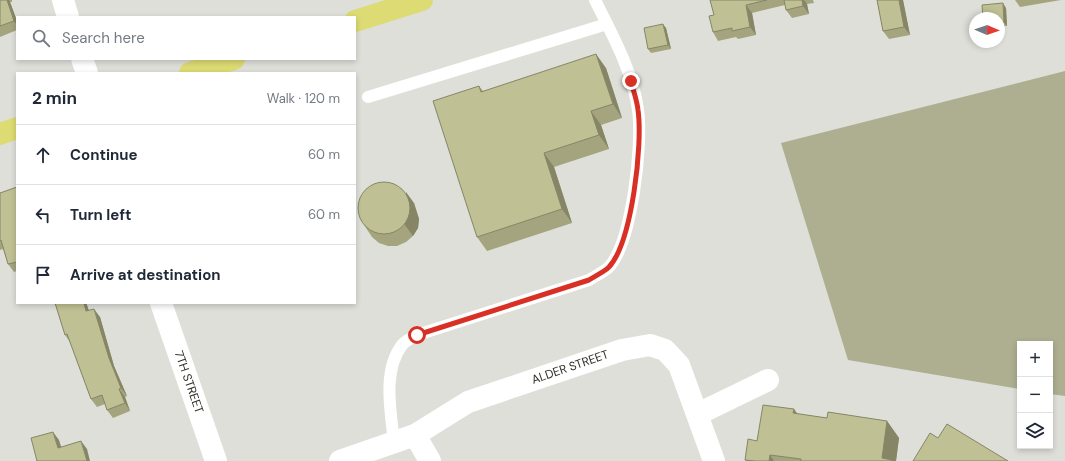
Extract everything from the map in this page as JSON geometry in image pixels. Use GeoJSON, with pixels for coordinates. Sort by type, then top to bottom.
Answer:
{"type":"FeatureCollection","features":[{"type":"Feature","properties":{"kind":"main road"},"geometry":{"type":"LineString","coordinates":[[356,21],[422,0]]}},
{"type":"Feature","properties":{"kind":"main road"},"geometry":{"type":"LineString","coordinates":[[193,72],[231,60]]}},
{"type":"Feature","properties":{"kind":"main road"},"geometry":{"type":"LineString","coordinates":[[0,134],[16,128]]}},
{"type":"Feature","properties":{"kind":"street"},"geometry":{"type":"LineString","coordinates":[[63,0],[68,16]]}},
{"type":"Feature","properties":{"kind":"street"},"geometry":{"type":"LineString","coordinates":[[82,60],[86,72]]}},
{"type":"Feature","properties":{"kind":"street","name":"7TH STREET"},"geometry":{"type":"LineString","coordinates":[[161,304],[216,461]]}},
{"type":"Feature","properties":{"kind":"street","name":"ALDER STREET"},"geometry":{"type":"LineString","coordinates":[[340,461],[416,435],[468,402],[622,350],[650,345],[665,350],[679,365],[714,461]]}},
{"type":"Feature","properties":{"kind":"street"},"geometry":{"type":"LineString","coordinates":[[698,414],[768,380]]}},
{"type":"Feature","properties":{"kind":"street"},"geometry":{"type":"LineString","coordinates":[[416,435],[430,461]]}},
{"type":"Feature","properties":{"kind":"lane"},"geometry":{"type":"LineString","coordinates":[[394,442],[390,382],[393,361],[402,344],[417,335],[589,280],[609,267],[624,240],[633,201],[639,136],[638,110],[631,81],[607,24],[595,0]]}},
{"type":"Feature","properties":{"kind":"lane"},"geometry":{"type":"LineString","coordinates":[[368,97],[607,24]]}},
{"type":"Feature","properties":{"kind":"green space"},"geometry":{"type":"Polygon","coordinates":[[[1065,71],[1065,396],[1053,394],[1053,341],[1017,341],[1017,388],[848,360],[781,143],[1065,71]]]}},
{"type":"Feature","properties":{"kind":"building"},"geometry":{"type":"Polygon","coordinates":[[[0,0],[7,0],[14,21],[0,26],[0,0]]]}},
{"type":"Feature","properties":{"kind":"building"},"geometry":{"type":"Polygon","coordinates":[[[710,0],[767,0],[746,5],[750,27],[732,31],[732,28],[713,32],[709,16],[714,15],[710,0]]]}},
{"type":"Feature","properties":{"kind":"building"},"geometry":{"type":"Polygon","coordinates":[[[784,0],[802,0],[803,6],[786,10],[784,0]]]}},
{"type":"Feature","properties":{"kind":"building"},"geometry":{"type":"Polygon","coordinates":[[[877,0],[899,0],[904,27],[883,31],[877,0]]]}},
{"type":"Feature","properties":{"kind":"building"},"geometry":{"type":"Polygon","coordinates":[[[1003,3],[1003,12],[983,12],[982,5],[1003,3]]]}},
{"type":"Feature","properties":{"kind":"building"},"geometry":{"type":"Polygon","coordinates":[[[663,24],[668,45],[648,49],[644,28],[663,24]]]}},
{"type":"Feature","properties":{"kind":"building"},"geometry":{"type":"Polygon","coordinates":[[[596,54],[613,104],[591,111],[599,135],[544,153],[562,209],[477,237],[433,101],[479,86],[481,92],[596,54]]]}},
{"type":"Feature","properties":{"kind":"building"},"geometry":{"type":"Polygon","coordinates":[[[379,182],[389,182],[403,189],[410,203],[410,213],[403,227],[389,234],[379,234],[369,230],[362,223],[358,213],[358,203],[362,193],[369,186],[379,182]]]}},
{"type":"Feature","properties":{"kind":"building"},"geometry":{"type":"Polygon","coordinates":[[[16,187],[16,262],[8,264],[1,240],[0,241],[0,193],[16,187]]]}},
{"type":"Feature","properties":{"kind":"building"},"geometry":{"type":"Polygon","coordinates":[[[55,304],[84,304],[86,311],[94,309],[109,358],[121,388],[119,389],[125,403],[107,410],[102,395],[91,399],[67,334],[65,335],[55,304]]]}},
{"type":"Feature","properties":{"kind":"building"},"geometry":{"type":"Polygon","coordinates":[[[763,405],[794,409],[793,413],[827,418],[828,412],[887,421],[882,458],[892,460],[801,461],[801,459],[770,455],[769,461],[745,460],[748,439],[757,441],[763,405]]]}},
{"type":"Feature","properties":{"kind":"building"},"geometry":{"type":"Polygon","coordinates":[[[947,424],[1008,461],[913,461],[930,433],[938,438],[947,424]]]}},
{"type":"Feature","properties":{"kind":"building"},"geometry":{"type":"Polygon","coordinates":[[[53,432],[58,448],[81,441],[87,461],[37,461],[31,438],[53,432]]]}},
{"type":"Feature","properties":{"kind":"route"},"geometry":{"type":"LineString","coordinates":[[417,335],[589,280],[609,267],[624,240],[633,201],[639,136],[638,110],[631,81]]}}]}
